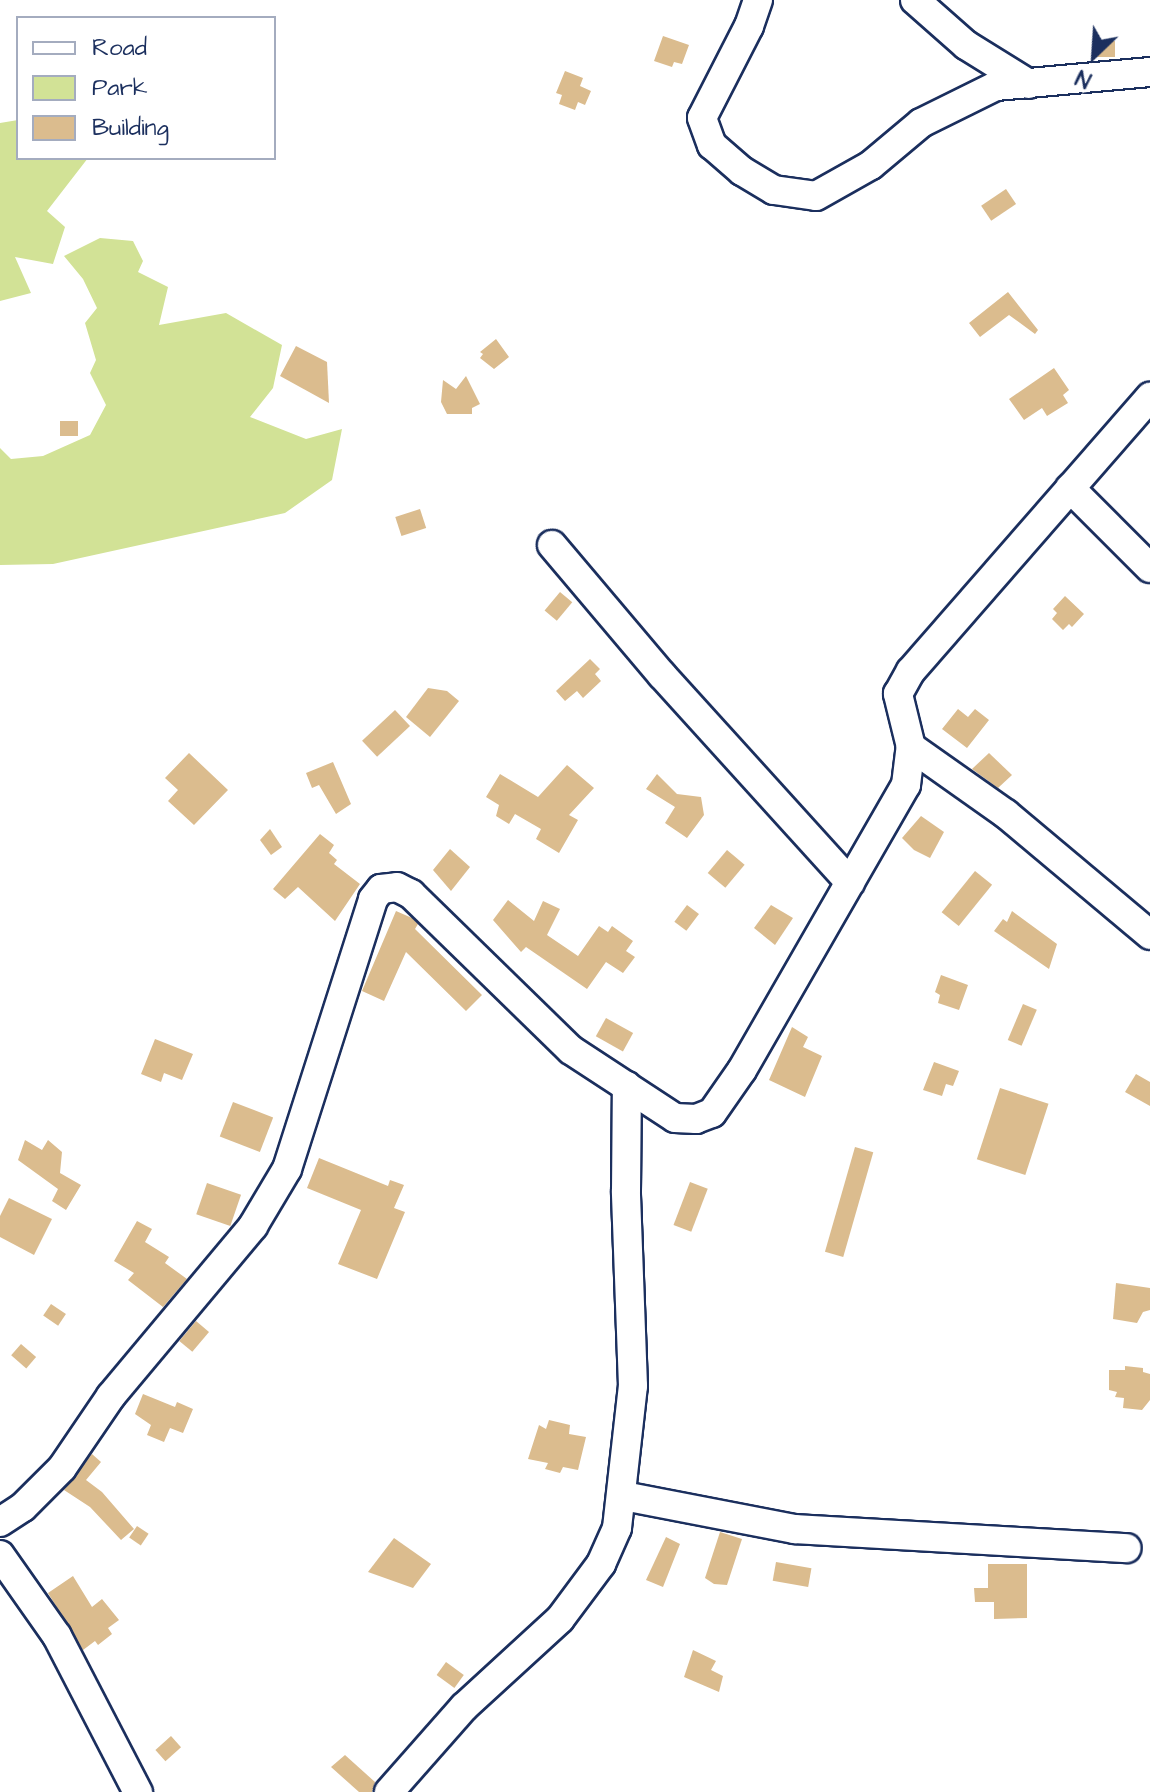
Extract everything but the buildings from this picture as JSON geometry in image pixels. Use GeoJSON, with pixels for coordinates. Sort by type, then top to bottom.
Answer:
{"type":"FeatureCollection","features":[{"type":"Feature","properties":{"kind":"street"},"geometry":{"type":"LineString","coordinates":[[758,0],[749,26],[702,118],[712,145],[742,171],[774,190],[816,196],[871,165],[921,123],[996,86],[1150,72]]}},
{"type":"Feature","properties":{"kind":"street"},"geometry":{"type":"LineString","coordinates":[[915,0],[966,45],[1029,84]]}},
{"type":"Feature","properties":{"kind":"street"},"geometry":{"type":"LineString","coordinates":[[0,1522],[23,1507],[62,1468],[120,1384],[253,1226],[287,1169],[373,899],[381,889],[397,887],[411,894],[571,1050],[675,1118],[696,1119],[712,1113],[742,1070],[906,785],[911,747],[898,694],[911,671],[1150,397]]}},
{"type":"Feature","properties":{"kind":"street"},"geometry":{"type":"LineString","coordinates":[[1070,488],[1150,568]]}},
{"type":"Feature","properties":{"kind":"street"},"geometry":{"type":"LineString","coordinates":[[552,545],[662,675],[850,882]]}},
{"type":"Feature","properties":{"kind":"street"},"geometry":{"type":"LineString","coordinates":[[911,747],[1006,814],[1150,935]]}},
{"type":"Feature","properties":{"kind":"street"},"geometry":{"type":"LineString","coordinates":[[389,1792],[464,1707],[560,1619],[601,1564],[617,1528],[633,1386],[626,1191],[627,1086]]}},
{"type":"Feature","properties":{"kind":"street"},"geometry":{"type":"LineString","coordinates":[[623,1496],[795,1529],[1126,1548]]}},
{"type":"Feature","properties":{"kind":"street"},"geometry":{"type":"LineString","coordinates":[[0,1555],[57,1636],[138,1792]]}},
{"type":"Feature","properties":{"kind":"green space"},"geometry":{"type":"Polygon","coordinates":[[[16,120],[16,160],[86,160],[47,211],[65,227],[53,264],[15,257],[31,293],[0,301],[0,123],[16,120]]]}},
{"type":"Feature","properties":{"kind":"green space"},"geometry":{"type":"Polygon","coordinates":[[[100,238],[133,241],[143,261],[138,272],[168,287],[159,325],[226,313],[282,345],[273,388],[250,417],[306,439],[342,429],[332,480],[285,513],[53,564],[0,565],[0,448],[11,459],[43,456],[90,435],[106,405],[90,373],[96,360],[85,323],[97,308],[83,279],[64,256],[100,238]]]}}]}
